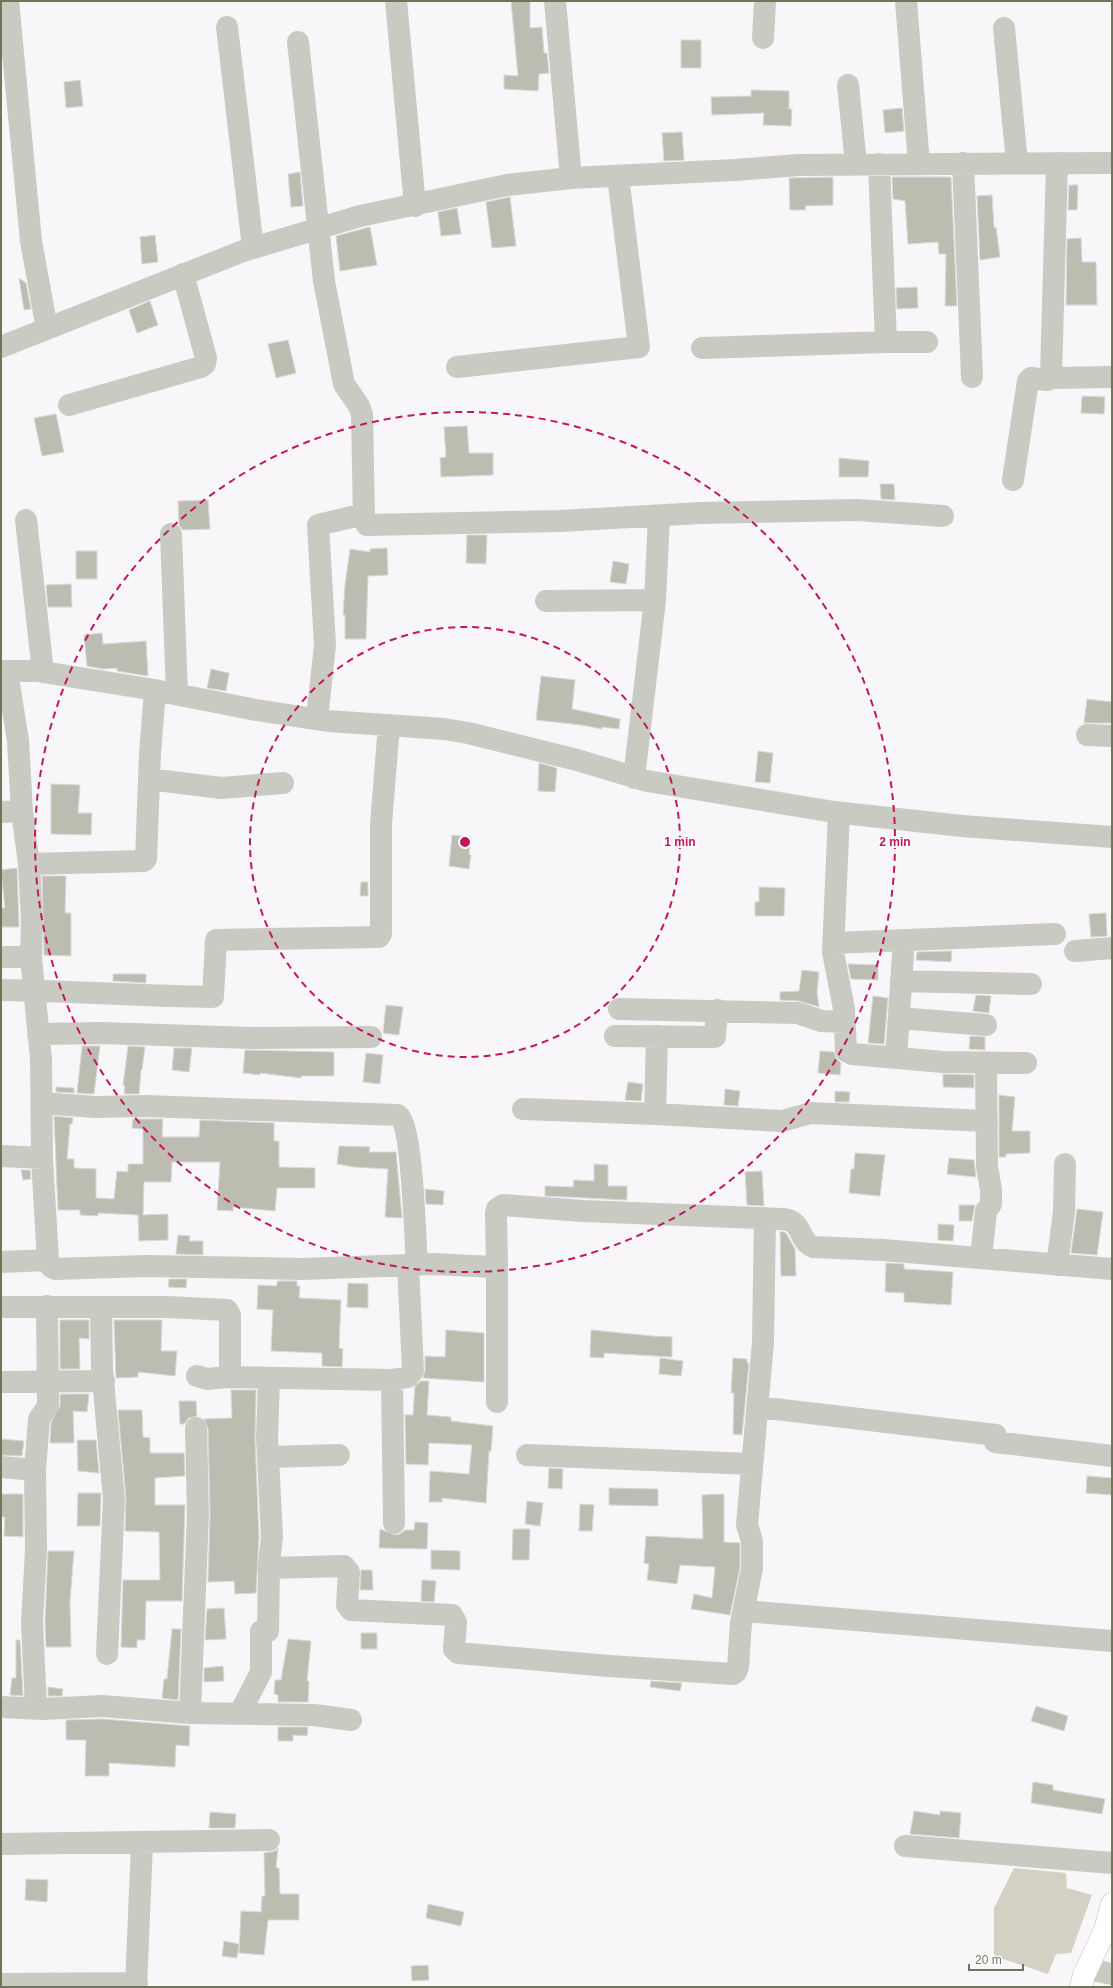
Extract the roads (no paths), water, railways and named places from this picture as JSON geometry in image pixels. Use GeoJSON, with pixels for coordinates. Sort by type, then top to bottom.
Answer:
{"type":"FeatureCollection","features":[{"type":"Feature","properties":{"kind":"street"},"geometry":{"type":"LineString","coordinates":[[8,1],[31,241],[47,329]]}},
{"type":"Feature","properties":{"kind":"street"},"geometry":{"type":"LineString","coordinates":[[396,1],[415,206]]}},
{"type":"Feature","properties":{"kind":"street"},"geometry":{"type":"LineString","coordinates":[[555,1],[571,178]]}},
{"type":"Feature","properties":{"kind":"street"},"geometry":{"type":"LineString","coordinates":[[763,38],[765,1]]}},
{"type":"Feature","properties":{"kind":"street"},"geometry":{"type":"LineString","coordinates":[[906,1],[919,164]]}},
{"type":"Feature","properties":{"kind":"street"},"geometry":{"type":"LineString","coordinates":[[227,27],[253,248]]}},
{"type":"Feature","properties":{"kind":"street"},"geometry":{"type":"LineString","coordinates":[[1004,28],[1017,163]]}},
{"type":"Feature","properties":{"kind":"street"},"geometry":{"type":"LineString","coordinates":[[298,42],[324,282],[344,384],[359,406],[362,414],[364,523],[370,526],[869,510],[943,516]]}},
{"type":"Feature","properties":{"kind":"street"},"geometry":{"type":"LineString","coordinates":[[848,85],[856,164]]}},
{"type":"Feature","properties":{"kind":"street"},"geometry":{"type":"LineString","coordinates":[[963,163],[972,376]]}},
{"type":"Feature","properties":{"kind":"street"},"geometry":{"type":"LineString","coordinates":[[1050,378],[1057,163]]}},
{"type":"Feature","properties":{"kind":"street"},"geometry":{"type":"LineString","coordinates":[[2,340],[47,329],[183,274],[253,248],[317,228],[360,216],[415,206],[507,185],[571,178],[735,170],[799,165],[1112,163]]}},
{"type":"Feature","properties":{"kind":"street"},"geometry":{"type":"LineString","coordinates":[[879,164],[882,273],[886,342]]}},
{"type":"Feature","properties":{"kind":"street"},"geometry":{"type":"LineString","coordinates":[[457,367],[639,347],[618,176]]}},
{"type":"Feature","properties":{"kind":"street"},"geometry":{"type":"LineString","coordinates":[[70,406],[194,369],[205,364],[206,358],[183,274]]}},
{"type":"Feature","properties":{"kind":"street"},"geometry":{"type":"LineString","coordinates":[[702,348],[927,342]]}},
{"type":"Feature","properties":{"kind":"street"},"geometry":{"type":"LineString","coordinates":[[1013,480],[1028,381],[1031,378],[1045,380],[1050,378],[1112,377]]}},
{"type":"Feature","properties":{"kind":"street"},"geometry":{"type":"LineString","coordinates":[[317,719],[325,644],[318,525],[364,514]]}},
{"type":"Feature","properties":{"kind":"street"},"geometry":{"type":"LineString","coordinates":[[634,778],[655,600],[659,516]]}},
{"type":"Feature","properties":{"kind":"street"},"geometry":{"type":"LineString","coordinates":[[26,520],[42,672]]}},
{"type":"Feature","properties":{"kind":"street"},"geometry":{"type":"LineString","coordinates":[[171,534],[177,694]]}},
{"type":"Feature","properties":{"kind":"street"},"geometry":{"type":"LineString","coordinates":[[546,601],[655,600]]}},
{"type":"Feature","properties":{"kind":"street"},"geometry":{"type":"LineString","coordinates":[[497,1264],[493,1267],[413,1265],[303,1268],[146,1266],[55,1269],[49,1264],[40,1121],[42,1104],[32,957],[30,864],[11,811],[18,741],[4,671],[42,672],[155,690],[256,710],[317,719],[468,733],[577,760],[634,778],[839,813],[962,826],[1112,836]]}},
{"type":"Feature","properties":{"kind":"street"},"geometry":{"type":"LineString","coordinates":[[30,864],[145,860],[155,690]]}},
{"type":"Feature","properties":{"kind":"street"},"geometry":{"type":"LineString","coordinates":[[1,990],[213,997],[216,940],[379,937],[381,927],[381,818],[389,725]]}},
{"type":"Feature","properties":{"kind":"street"},"geometry":{"type":"LineString","coordinates":[[1087,735],[1112,736]]}},
{"type":"Feature","properties":{"kind":"street"},"geometry":{"type":"LineString","coordinates":[[149,779],[221,788],[283,783]]}},
{"type":"Feature","properties":{"kind":"street"},"geometry":{"type":"LineString","coordinates":[[839,813],[834,960],[844,1009],[845,1048],[848,1053],[943,1062],[1026,1063]]}},
{"type":"Feature","properties":{"kind":"street"},"geometry":{"type":"LineString","coordinates":[[834,943],[1055,934]]}},
{"type":"Feature","properties":{"kind":"street"},"geometry":{"type":"LineString","coordinates":[[896,1058],[904,940]]}},
{"type":"Feature","properties":{"kind":"street"},"geometry":{"type":"LineString","coordinates":[[1075,951],[1112,948]]}},
{"type":"Feature","properties":{"kind":"street"},"geometry":{"type":"LineString","coordinates":[[1,957],[32,957]]}},
{"type":"Feature","properties":{"kind":"street"},"geometry":{"type":"LineString","coordinates":[[901,981],[1031,984]]}},
{"type":"Feature","properties":{"kind":"street"},"geometry":{"type":"LineString","coordinates":[[619,1009],[798,1013],[821,1021],[844,1022]]}},
{"type":"Feature","properties":{"kind":"street"},"geometry":{"type":"LineString","coordinates":[[615,1036],[715,1037],[717,1010]]}},
{"type":"Feature","properties":{"kind":"street"},"geometry":{"type":"LineString","coordinates":[[899,1018],[986,1025]]}},
{"type":"Feature","properties":{"kind":"street"},"geometry":{"type":"LineString","coordinates":[[38,1034],[102,1033],[252,1038],[371,1037]]}},
{"type":"Feature","properties":{"kind":"street"},"geometry":{"type":"LineString","coordinates":[[655,1114],[657,1036]]}},
{"type":"Feature","properties":{"kind":"street"},"geometry":{"type":"LineString","coordinates":[[981,1258],[986,1211],[991,1204],[991,1190],[987,1166],[986,1063]]}},
{"type":"Feature","properties":{"kind":"street"},"geometry":{"type":"LineString","coordinates":[[42,1104],[398,1115],[403,1121],[409,1148],[413,1265],[413,1371],[408,1377],[392,1380],[269,1379],[228,1377],[208,1379],[197,1376]]}},
{"type":"Feature","properties":{"kind":"street"},"geometry":{"type":"LineString","coordinates":[[523,1109],[782,1121],[811,1112],[987,1121]]}},
{"type":"Feature","properties":{"kind":"street"},"geometry":{"type":"LineString","coordinates":[[1,1156],[42,1158]]}},
{"type":"Feature","properties":{"kind":"street"},"geometry":{"type":"LineString","coordinates":[[1056,1265],[1064,1212],[1064,1164]]}},
{"type":"Feature","properties":{"kind":"street"},"geometry":{"type":"LineString","coordinates":[[497,1402],[496,1213],[497,1209],[503,1205],[583,1211],[791,1220],[796,1223],[808,1244],[813,1247],[883,1250],[1112,1270]]}},
{"type":"Feature","properties":{"kind":"street"},"geometry":{"type":"LineString","coordinates":[[270,1566],[274,1568],[344,1566],[349,1572],[347,1605],[349,1610],[452,1615],[456,1622],[454,1649],[458,1653],[462,1654],[729,1675],[736,1672],[738,1667],[741,1623],[752,1568],[752,1541],[748,1525],[763,1342],[765,1218]]}},
{"type":"Feature","properties":{"kind":"street"},"geometry":{"type":"LineString","coordinates":[[1,1262],[48,1260]]}},
{"type":"Feature","properties":{"kind":"street"},"geometry":{"type":"LineString","coordinates":[[36,1708],[32,1623],[36,1550],[35,1470],[39,1419],[48,1406],[47,1306]]}},
{"type":"Feature","properties":{"kind":"street"},"geometry":{"type":"LineString","coordinates":[[1,1307],[167,1307],[227,1310],[230,1315],[230,1370],[228,1377]]}},
{"type":"Feature","properties":{"kind":"street"},"geometry":{"type":"LineString","coordinates":[[101,1307],[104,1381],[114,1499],[107,1654]]}},
{"type":"Feature","properties":{"kind":"street"},"geometry":{"type":"LineString","coordinates":[[240,1714],[261,1672],[265,1631],[272,1536],[268,1457],[269,1379]]}},
{"type":"Feature","properties":{"kind":"street"},"geometry":{"type":"LineString","coordinates":[[392,1380],[394,1522]]}},
{"type":"Feature","properties":{"kind":"street"},"geometry":{"type":"LineString","coordinates":[[1,1382],[104,1381]]}},
{"type":"Feature","properties":{"kind":"street"},"geometry":{"type":"LineString","coordinates":[[758,1407],[1112,1456]]}},
{"type":"Feature","properties":{"kind":"street"},"geometry":{"type":"LineString","coordinates":[[190,1713],[198,1514],[196,1428]]}},
{"type":"Feature","properties":{"kind":"street"},"geometry":{"type":"LineString","coordinates":[[268,1457],[339,1454]]}},
{"type":"Feature","properties":{"kind":"street"},"geometry":{"type":"LineString","coordinates":[[526,1455],[752,1464]]}},
{"type":"Feature","properties":{"kind":"street"},"geometry":{"type":"LineString","coordinates":[[1,1467],[35,1470]]}},
{"type":"Feature","properties":{"kind":"street"},"geometry":{"type":"LineString","coordinates":[[744,1611],[1112,1641]]}},
{"type":"Feature","properties":{"kind":"street"},"geometry":{"type":"LineString","coordinates":[[1,1708],[102,1706],[190,1713],[314,1715],[351,1720]]}},
{"type":"Feature","properties":{"kind":"street"},"geometry":{"type":"LineString","coordinates":[[1,1844],[269,1840]]}},
{"type":"Feature","properties":{"kind":"street"},"geometry":{"type":"LineString","coordinates":[[1,1984],[137,1985],[142,1843]]}},
{"type":"Feature","properties":{"kind":"street"},"geometry":{"type":"LineString","coordinates":[[905,1846],[1112,1863]]}},
{"type":"Feature","properties":{"kind":"street"},"geometry":{"type":"LineString","coordinates":[[1084,1978],[1109,1927],[1112,1904]]}},
{"type":"Feature","properties":{"kind":"street"},"geometry":{"type":"LineString","coordinates":[[1084,1978],[1112,1974]]}}]}
